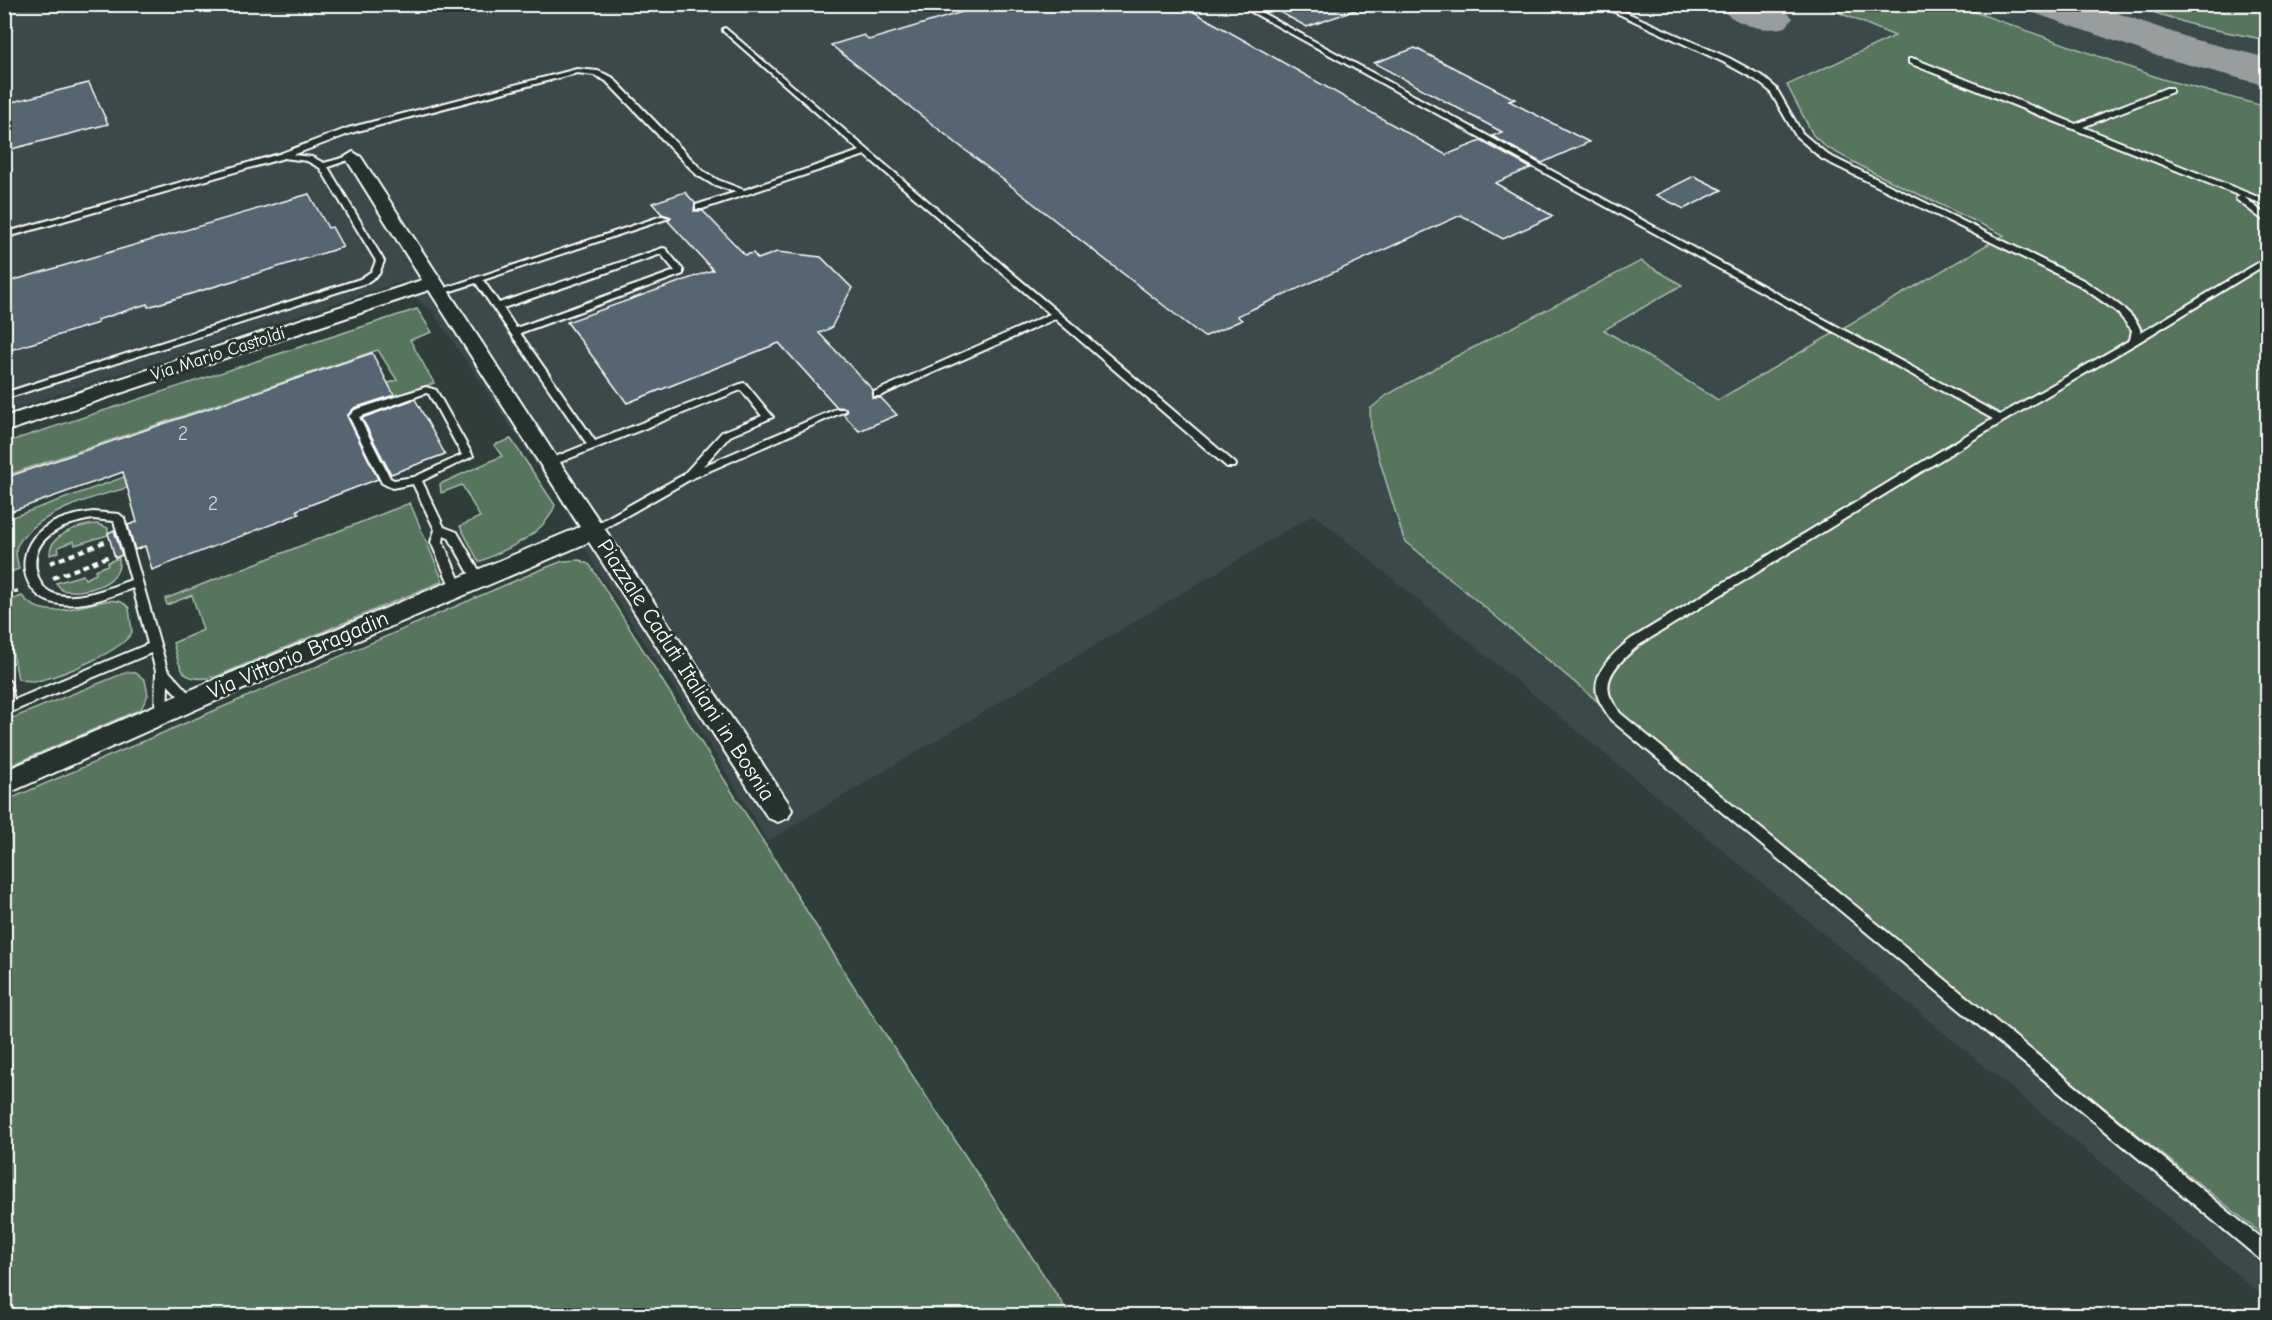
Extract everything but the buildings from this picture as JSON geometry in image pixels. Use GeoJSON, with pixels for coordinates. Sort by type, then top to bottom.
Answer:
{"type":"FeatureCollection","features":[{"type":"Feature","properties":{"kind":"street","name":"Piazzale Caduti Italiani in Bosnia"},"geometry":{"type":"LineString","coordinates":[[352,157],[593,531],[778,810]]}},
{"type":"Feature","properties":{"kind":"street","name":"Via Mario Castoldi"},"geometry":{"type":"LineString","coordinates":[[4,425],[435,288]]}},
{"type":"Feature","properties":{"kind":"street","name":"Via Vittorio Bragadin"},"geometry":{"type":"LineString","coordinates":[[4,784],[190,701],[593,531]]}},
{"type":"Feature","properties":{"kind":"lane"},"geometry":{"type":"LineString","coordinates":[[1240,4],[2000,419]]}},
{"type":"Feature","properties":{"kind":"lane"},"geometry":{"type":"LineString","coordinates":[[1600,4],[1726,60],[1759,78],[1773,90],[1799,134],[1825,158],[2082,283],[2103,296],[2129,319],[2137,330],[2134,341]]}},
{"type":"Feature","properties":{"kind":"lane"},"geometry":{"type":"LineString","coordinates":[[724,30],[1231,465]]}},
{"type":"Feature","properties":{"kind":"lane"},"geometry":{"type":"LineString","coordinates":[[1912,61],[2268,204]]}},
{"type":"Feature","properties":{"kind":"lane"},"geometry":{"type":"LineString","coordinates":[[4,236],[282,156],[351,130],[554,75],[585,71],[604,76],[614,83],[707,178],[743,192]]}},
{"type":"Feature","properties":{"kind":"lane"},"geometry":{"type":"LineString","coordinates":[[2076,127],[2169,90]]}},
{"type":"Feature","properties":{"kind":"lane"},"geometry":{"type":"LineString","coordinates":[[699,207],[866,152]]}},
{"type":"Feature","properties":{"kind":"lane"},"geometry":{"type":"LineString","coordinates":[[4,396],[363,280],[376,272],[380,261],[323,166],[309,159],[282,156]]}},
{"type":"Feature","properties":{"kind":"lane"},"geometry":{"type":"LineString","coordinates":[[323,166],[352,157]]}},
{"type":"Feature","properties":{"kind":"lane"},"geometry":{"type":"LineString","coordinates":[[2193,174],[2237,195],[2268,222]]}},
{"type":"Feature","properties":{"kind":"lane"},"geometry":{"type":"LineString","coordinates":[[435,288],[478,279],[665,218]]}},
{"type":"Feature","properties":{"kind":"lane"},"geometry":{"type":"LineString","coordinates":[[497,307],[663,250],[680,272],[514,332]]}},
{"type":"Feature","properties":{"kind":"lane"},"geometry":{"type":"LineString","coordinates":[[2268,259],[2000,419],[1635,642],[1619,655],[1605,675],[1603,693],[1615,716],[2268,1255]]}},
{"type":"Feature","properties":{"kind":"lane"},"geometry":{"type":"LineString","coordinates":[[478,279],[593,446]]}},
{"type":"Feature","properties":{"kind":"lane"},"geometry":{"type":"LineString","coordinates":[[877,394],[1056,315]]}},
{"type":"Feature","properties":{"kind":"lane"},"geometry":{"type":"LineString","coordinates":[[549,463],[743,386],[768,417],[726,434],[687,477]]}},
{"type":"Feature","properties":{"kind":"lane"},"geometry":{"type":"LineString","coordinates":[[426,390],[433,392],[468,456],[416,480],[392,484],[386,480],[354,416],[359,412],[426,390]]}},
{"type":"Feature","properties":{"kind":"lane","name":"Piazzale Caduti Italiani in Bosnia"},"geometry":{"type":"LineString","coordinates":[[593,531],[687,477],[840,411]]}},
{"type":"Feature","properties":{"kind":"lane"},"geometry":{"type":"LineString","coordinates":[[416,480],[440,530],[437,542],[468,584]]}},
{"type":"Feature","properties":{"kind":"lane"},"geometry":{"type":"LineString","coordinates":[[136,582],[107,593],[68,600],[47,596],[35,585],[30,556],[39,541],[55,527],[75,517],[103,514],[119,518],[162,671],[161,714]]}},
{"type":"Feature","properties":{"kind":"lane"},"geometry":{"type":"LineString","coordinates":[[440,530],[453,535],[468,584]]}},
{"type":"Feature","properties":{"kind":"lane"},"geometry":{"type":"LineString","coordinates":[[4,682],[7,709],[155,646]]}},
{"type":"Feature","properties":{"kind":"lane"},"geometry":{"type":"LineString","coordinates":[[162,671],[190,701]]}},
{"type":"Feature","properties":{"kind":"path"},"geometry":{"type":"LineString","coordinates":[[31,570],[124,534]]}},
{"type":"Feature","properties":{"kind":"path"},"geometry":{"type":"LineString","coordinates":[[4,596],[127,549]]}},
{"type":"Feature","properties":{"kind":"shaded area"},"geometry":{"type":"Polygon","coordinates":[[[4,5],[2267,5],[2267,1299],[1314,514],[768,841],[685,704],[595,567],[564,506],[431,309],[424,306],[403,281],[5,412],[4,5]]]}},
{"type":"Feature","properties":{"kind":"green space"},"geometry":{"type":"Polygon","coordinates":[[[1821,5],[1955,5],[2162,79],[2267,107],[2267,1238],[1615,716],[1404,540],[1371,432],[1370,409],[1387,395],[1453,358],[1641,261],[1682,285],[1604,330],[1718,400],[2004,235],[1870,171],[1826,147],[1813,135],[1787,85],[1895,36],[1821,5]]]}},
{"type":"Feature","properties":{"kind":"green space"},"geometry":{"type":"Polygon","coordinates":[[[2131,5],[2267,5],[2267,40],[2196,26],[2131,5]]]}},
{"type":"Feature","properties":{"kind":"green space"},"geometry":{"type":"Polygon","coordinates":[[[417,309],[432,332],[410,340],[434,383],[321,423],[293,418],[397,380],[378,350],[5,476],[4,443],[417,309]]]}},
{"type":"Feature","properties":{"kind":"green space"},"geometry":{"type":"Polygon","coordinates":[[[511,439],[555,505],[543,525],[533,533],[512,547],[479,562],[460,526],[480,517],[462,485],[441,493],[440,484],[502,456],[494,445],[511,439]]]}},
{"type":"Feature","properties":{"kind":"green space"},"geometry":{"type":"Polygon","coordinates":[[[127,476],[127,488],[83,501],[37,525],[17,546],[19,569],[5,574],[4,520],[127,476]]]}},
{"type":"Feature","properties":{"kind":"green space"},"geometry":{"type":"Polygon","coordinates":[[[410,503],[443,581],[215,677],[195,678],[184,673],[173,643],[203,630],[192,595],[167,605],[165,599],[410,503]]]}},
{"type":"Feature","properties":{"kind":"green space"},"geometry":{"type":"Polygon","coordinates":[[[97,524],[108,528],[108,535],[75,545],[74,541],[58,547],[59,552],[50,555],[51,548],[60,536],[82,526],[97,524]]]}},
{"type":"Feature","properties":{"kind":"green space"},"geometry":{"type":"Polygon","coordinates":[[[119,558],[119,567],[115,575],[100,586],[70,591],[62,590],[56,583],[83,575],[85,579],[96,574],[95,570],[119,558]]]}},
{"type":"Feature","properties":{"kind":"green space"},"geometry":{"type":"Polygon","coordinates":[[[580,560],[590,565],[853,985],[1070,1315],[5,1315],[5,801],[540,570],[563,561],[580,560]]]}},
{"type":"Feature","properties":{"kind":"green space"},"geometry":{"type":"Polygon","coordinates":[[[22,596],[35,606],[50,610],[65,610],[109,600],[121,602],[129,608],[132,632],[117,647],[77,668],[38,681],[18,679],[5,616],[5,602],[22,596]]]}},
{"type":"Feature","properties":{"kind":"green space"},"geometry":{"type":"Polygon","coordinates":[[[127,672],[136,673],[145,680],[148,695],[141,709],[5,768],[5,721],[127,672]]]}},
{"type":"Feature","properties":{"kind":"taxiway"},"geometry":{"type":"LineString","coordinates":[[1738,4],[1771,18]]}},
{"type":"Feature","properties":{"kind":"taxiway"},"geometry":{"type":"LineString","coordinates":[[2049,4],[2176,48],[2268,72]]}}]}
